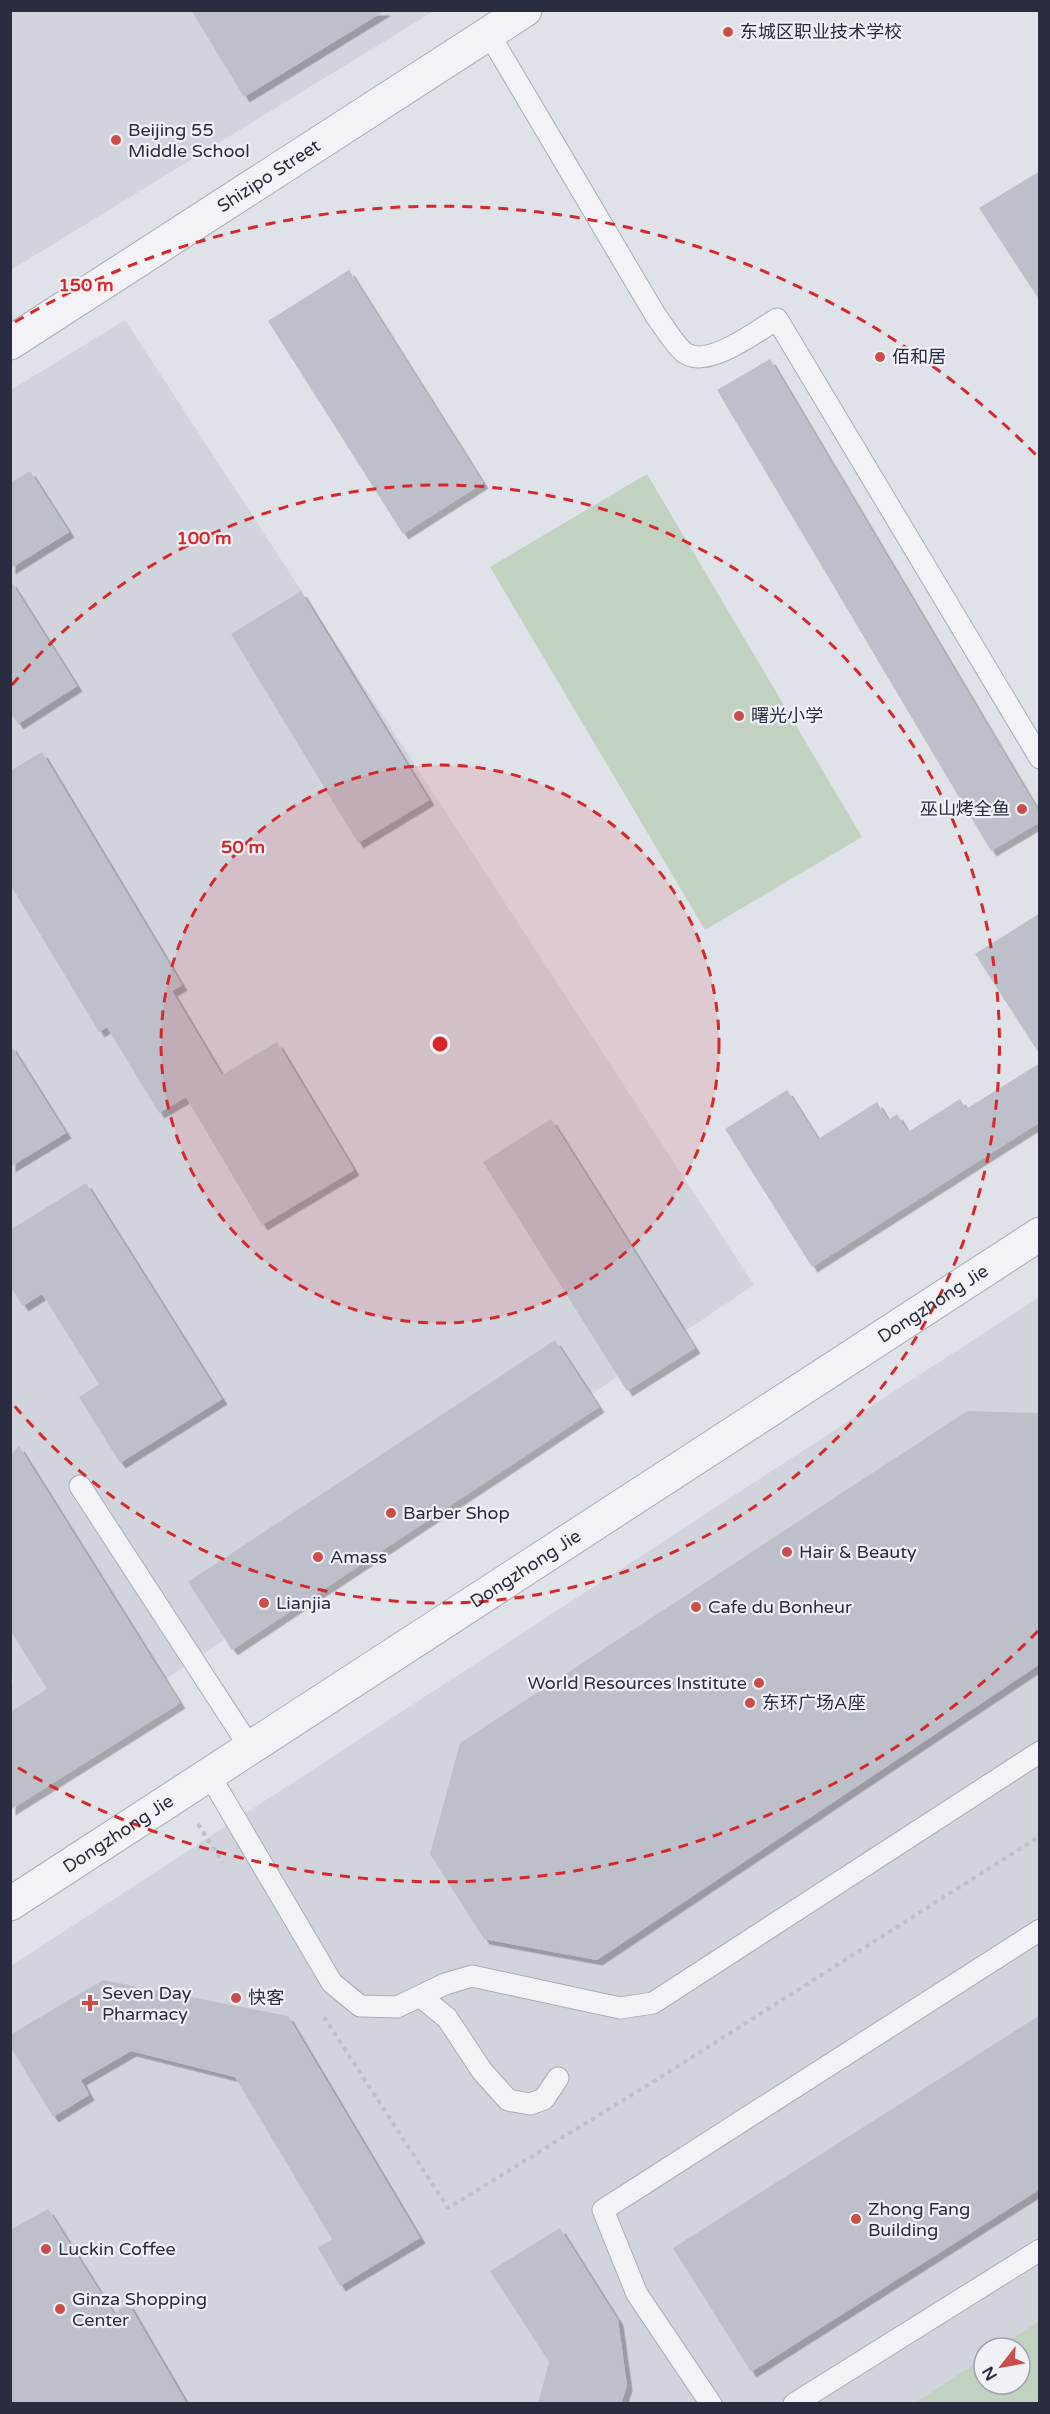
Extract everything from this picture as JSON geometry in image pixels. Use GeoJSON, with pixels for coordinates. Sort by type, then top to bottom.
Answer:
{"type":"FeatureCollection","features":[{"type":"Feature","properties":{"kind":"street","name":"Shizipo Street"},"geometry":{"type":"LineString","coordinates":[[10,343],[525,10]]}},
{"type":"Feature","properties":{"kind":"street","name":"Dongzhong Jie"},"geometry":{"type":"LineString","coordinates":[[10,1904],[1040,1234]]}},
{"type":"Feature","properties":{"kind":"lane"},"geometry":{"type":"LineString","coordinates":[[489,34],[656,316],[685,353],[702,357],[719,353],[777,319],[1040,758]]}},
{"type":"Feature","properties":{"kind":"lane"},"geometry":{"type":"LineString","coordinates":[[80,1486],[251,1749]]}},
{"type":"Feature","properties":{"kind":"lane"},"geometry":{"type":"LineString","coordinates":[[210,1776],[332,1983],[360,2006],[397,2007],[445,1984],[472,1976],[620,2008],[653,2003],[1040,1752]]}},
{"type":"Feature","properties":{"kind":"lane"},"geometry":{"type":"LineString","coordinates":[[711,2403],[637,2294],[603,2210],[1040,1930]]}},
{"type":"Feature","properties":{"kind":"lane"},"geometry":{"type":"LineString","coordinates":[[420,1995],[447,2018],[482,2071],[508,2100],[530,2104],[544,2099],[558,2078]]}},
{"type":"Feature","properties":{"kind":"lane"},"geometry":{"type":"LineString","coordinates":[[794,2403],[1040,2250]]}},
{"type":"Feature","properties":{"kind":"shaded area","name":"Beijing 55 Middle School"},"geometry":{"type":"Polygon","coordinates":[[[11,11],[434,11],[11,270],[11,11]]]}},
{"type":"Feature","properties":{"kind":"shaded area"},"geometry":{"type":"Polygon","coordinates":[[[125,320],[754,1285],[11,1783],[10,1687],[13,1685],[10,1643],[11,390],[125,320]]]}},
{"type":"Feature","properties":{"kind":"shaded area"},"geometry":{"type":"Polygon","coordinates":[[[1039,1297],[1039,2370],[1032,2362],[1032,2336],[972,2336],[972,2396],[986,2396],[986,2404],[11,2404],[11,1966],[1039,1297]]]}},
{"type":"Feature","properties":{"kind":"green space"},"geometry":{"type":"Polygon","coordinates":[[[647,474],[862,837],[705,930],[490,567],[647,474]]]}},
{"type":"Feature","properties":{"kind":"green space"},"geometry":{"type":"Polygon","coordinates":[[[1039,2321],[1039,2403],[915,2403],[972,2366],[972,2396],[1032,2396],[1032,2336],[1016,2336],[1039,2321]]]}},
{"type":"Feature","properties":{"kind":"building"},"geometry":{"type":"Polygon","coordinates":[[[191,10],[386,10],[244,97],[191,10]]]}},
{"type":"Feature","properties":{"kind":"building"},"geometry":{"type":"Polygon","coordinates":[[[1040,171],[1040,301],[979,208],[1040,171]]]}},
{"type":"Feature","properties":{"kind":"building"},"geometry":{"type":"Polygon","coordinates":[[[349,270],[483,483],[403,534],[268,321],[349,270]]]}},
{"type":"Feature","properties":{"kind":"building"},"geometry":{"type":"Polygon","coordinates":[[[770,359],[1040,814],[1040,822],[991,851],[717,390],[770,359]]]}},
{"type":"Feature","properties":{"kind":"building"},"geometry":{"type":"Polygon","coordinates":[[[30,471],[69,532],[10,569],[10,483],[30,471]]]}},
{"type":"Feature","properties":{"kind":"building"},"geometry":{"type":"Polygon","coordinates":[[[10,580],[77,686],[18,724],[10,712],[10,580]]]}},
{"type":"Feature","properties":{"kind":"building"},"geometry":{"type":"Polygon","coordinates":[[[301,591],[429,800],[358,843],[231,634],[301,591]]]}},
{"type":"Feature","properties":{"kind":"building"},"geometry":{"type":"Polygon","coordinates":[[[42,752],[182,985],[172,991],[222,1075],[277,1042],[354,1170],[262,1225],[186,1097],[159,1113],[107,1027],[99,1032],[10,884],[10,771],[42,752]]]}},
{"type":"Feature","properties":{"kind":"building"},"geometry":{"type":"Polygon","coordinates":[[[1040,913],[1040,1055],[975,954],[1040,913]]]}},
{"type":"Feature","properties":{"kind":"building"},"geometry":{"type":"Polygon","coordinates":[[[10,1044],[66,1133],[10,1167],[10,1044]]]}},
{"type":"Feature","properties":{"kind":"building"},"geometry":{"type":"Polygon","coordinates":[[[1040,1063],[1040,1122],[812,1267],[725,1129],[787,1090],[818,1139],[877,1102],[888,1120],[897,1114],[908,1132],[960,1099],[966,1109],[1040,1063]]]}},
{"type":"Feature","properties":{"kind":"building"},"geometry":{"type":"Polygon","coordinates":[[[551,1119],[695,1348],[627,1391],[483,1162],[551,1119]]]}},
{"type":"Feature","properties":{"kind":"building"},"geometry":{"type":"Polygon","coordinates":[[[86,1183],[222,1399],[120,1463],[79,1397],[99,1384],[42,1294],[23,1306],[10,1286],[10,1230],[86,1183]]]}},
{"type":"Feature","properties":{"kind":"building"},"geometry":{"type":"Polygon","coordinates":[[[555,1340],[599,1407],[232,1650],[188,1582],[555,1340]]]}},
{"type":"Feature","properties":{"kind":"building","name":"东环广场A座"},"geometry":{"type":"Polygon","coordinates":[[[967,1411],[1040,1413],[1040,1664],[597,1960],[484,1939],[430,1854],[460,1743],[967,1411]]]}},
{"type":"Feature","properties":{"kind":"building"},"geometry":{"type":"Polygon","coordinates":[[[19,1446],[180,1703],[10,1810],[10,1712],[47,1689],[10,1630],[10,1456],[19,1446]]]}},
{"type":"Feature","properties":{"kind":"building"},"geometry":{"type":"Polygon","coordinates":[[[103,1980],[288,2016],[420,2238],[340,2286],[318,2248],[332,2239],[235,2077],[131,2051],[81,2080],[89,2095],[53,2117],[10,2046],[10,2035],[103,1980]]]}},
{"type":"Feature","properties":{"kind":"building","name":"Zhong Fang Building"},"geometry":{"type":"Polygon","coordinates":[[[1040,2015],[1040,2189],[751,2372],[673,2248],[1040,2015]]]}},
{"type":"Feature","properties":{"kind":"building","name":"Ginza Shopping Center"},"geometry":{"type":"Polygon","coordinates":[[[48,2209],[114,2314],[128,2303],[187,2404],[10,2404],[10,2230],[48,2209]]]}},
{"type":"Feature","properties":{"kind":"building"},"geometry":{"type":"Polygon","coordinates":[[[560,2228],[618,2320],[627,2385],[621,2404],[538,2404],[549,2362],[490,2271],[560,2228]]]}},
{"type":"Feature","properties":{"kind":"place","name":"东城区职业技术学校"},"geometry":{"type":"Point","coordinates":[728,32]}},
{"type":"Feature","properties":{"kind":"place","name":"Beijing 55 Middle School"},"geometry":{"type":"Point","coordinates":[116,140]}},
{"type":"Feature","properties":{"kind":"place","name":"佰和居"},"geometry":{"type":"Point","coordinates":[880,357]}},
{"type":"Feature","properties":{"kind":"place","name":"曙光小学"},"geometry":{"type":"Point","coordinates":[739,716]}},
{"type":"Feature","properties":{"kind":"place","name":"巫山烤全鱼"},"geometry":{"type":"Point","coordinates":[1022,809]}},
{"type":"Feature","properties":{"kind":"place","name":"Barber Shop"},"geometry":{"type":"Point","coordinates":[391,1513]}},
{"type":"Feature","properties":{"kind":"place","name":"Hair & Beauty"},"geometry":{"type":"Point","coordinates":[787,1552]}},
{"type":"Feature","properties":{"kind":"place","name":"Amass"},"geometry":{"type":"Point","coordinates":[318,1557]}},
{"type":"Feature","properties":{"kind":"place","name":"Lianjia"},"geometry":{"type":"Point","coordinates":[264,1603]}},
{"type":"Feature","properties":{"kind":"place","name":"Cafe du Bonheur"},"geometry":{"type":"Point","coordinates":[696,1607]}},
{"type":"Feature","properties":{"kind":"place","name":"World Resources Institute"},"geometry":{"type":"Point","coordinates":[759,1683]}},
{"type":"Feature","properties":{"kind":"place","name":"东环广场A座"},"geometry":{"type":"Point","coordinates":[750,1703]}},
{"type":"Feature","properties":{"kind":"place","name":"快客"},"geometry":{"type":"Point","coordinates":[236,1998]}},
{"type":"Feature","properties":{"kind":"place","name":"Seven Day Pharmacy"},"geometry":{"type":"Point","coordinates":[90,2003]}},
{"type":"Feature","properties":{"kind":"place","name":"Zhong Fang Building"},"geometry":{"type":"Point","coordinates":[856,2219]}},
{"type":"Feature","properties":{"kind":"place","name":"Luckin Coffee"},"geometry":{"type":"Point","coordinates":[46,2249]}},
{"type":"Feature","properties":{"kind":"place","name":"Ginza Shopping Center"},"geometry":{"type":"Point","coordinates":[60,2309]}}]}
